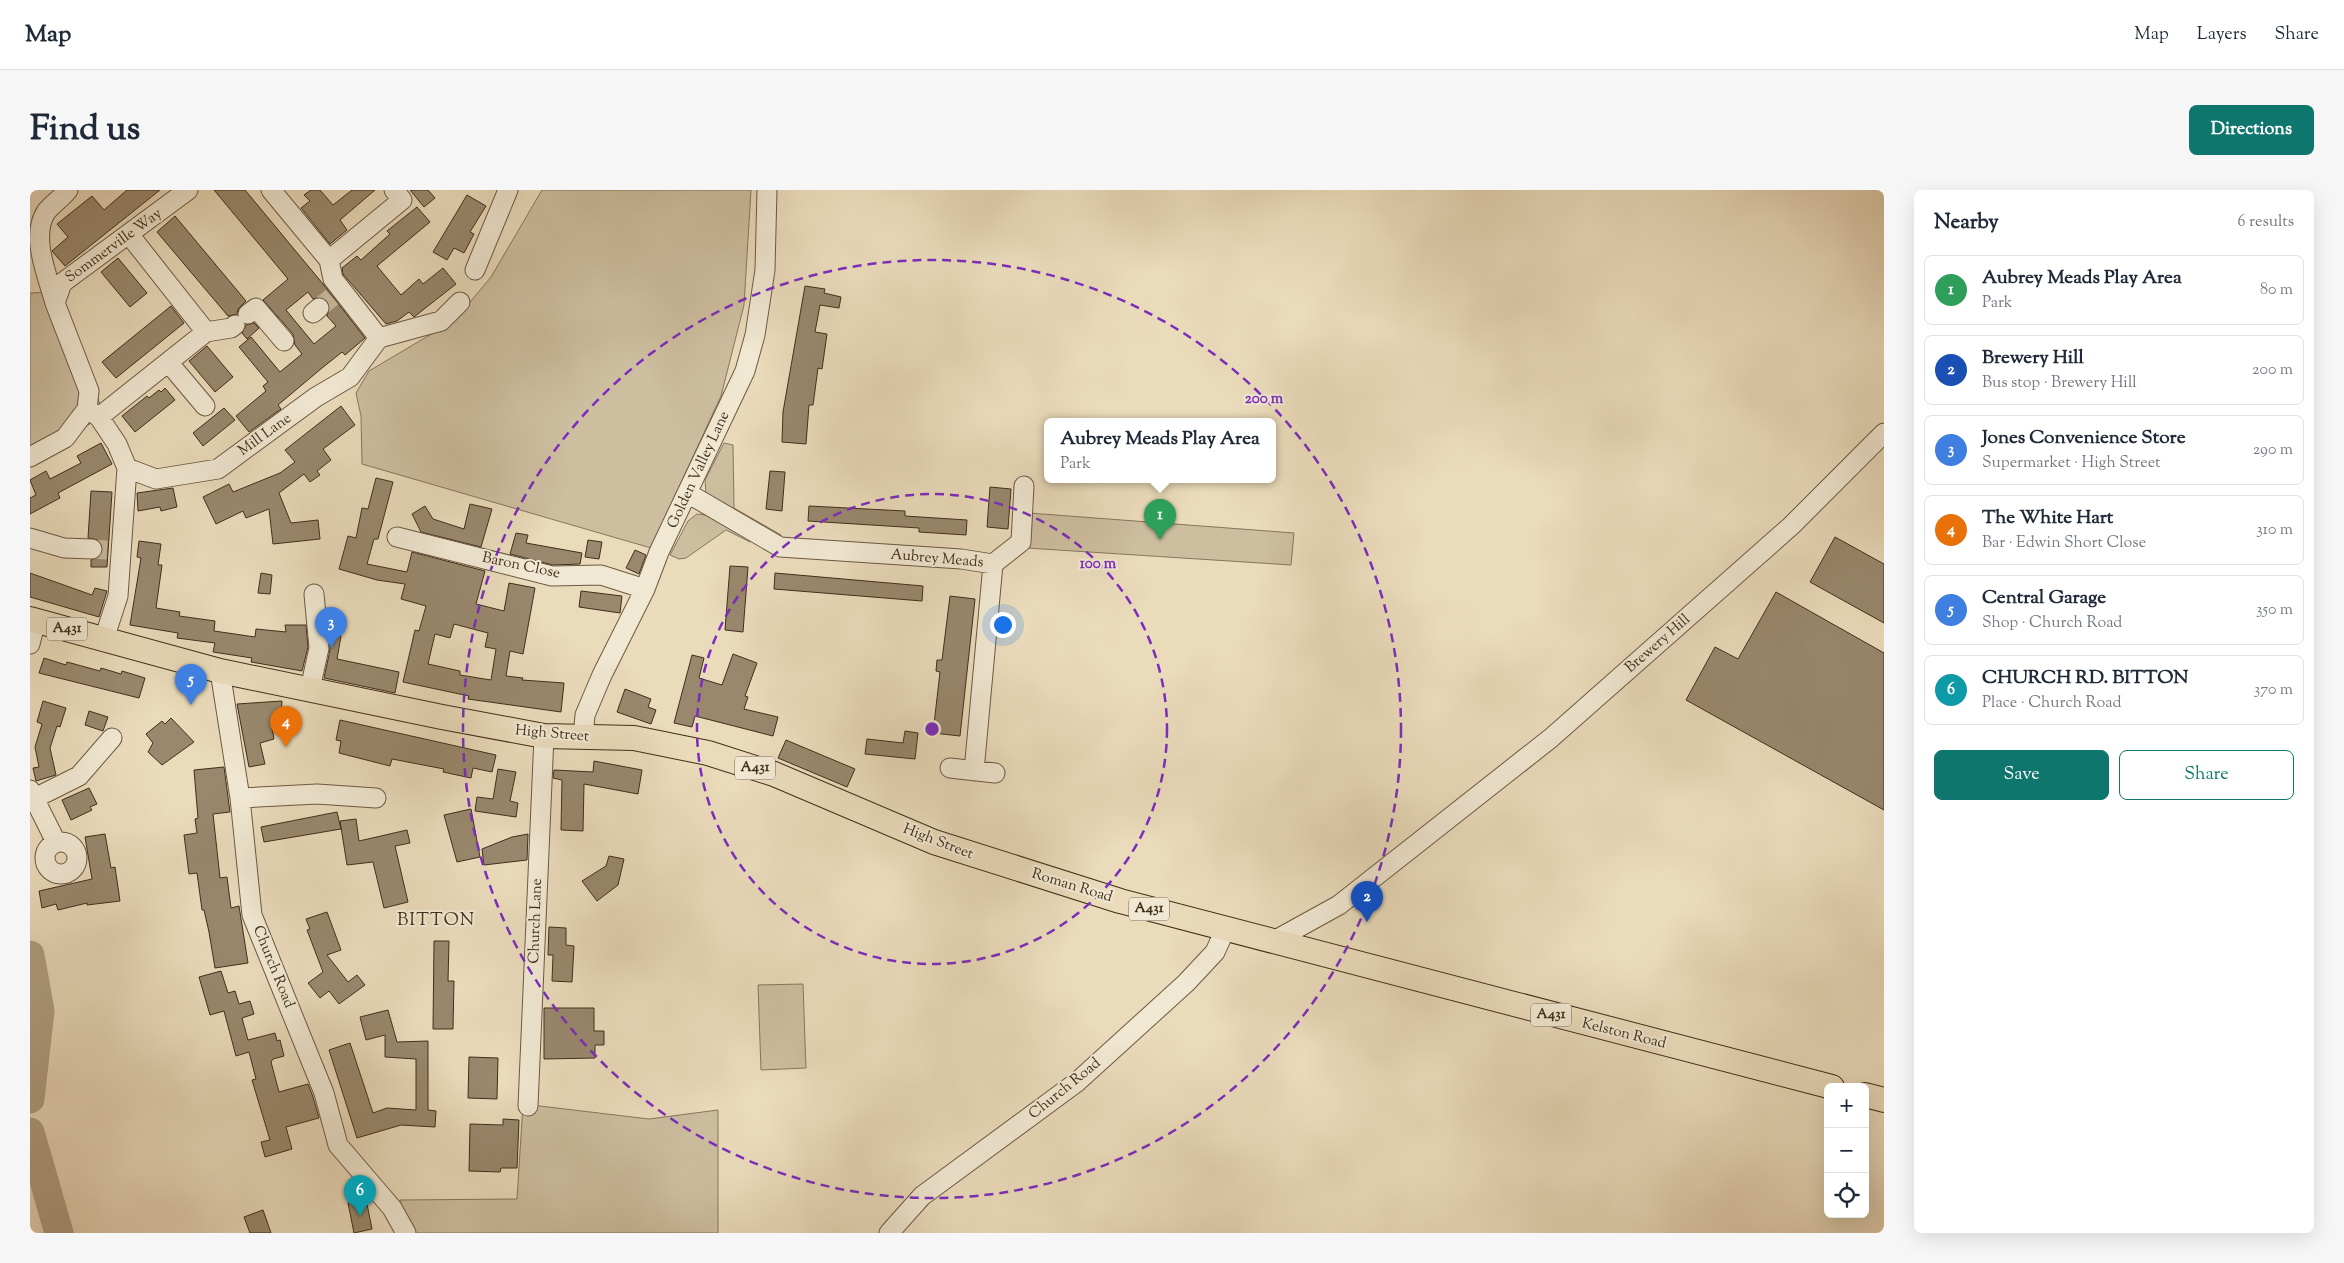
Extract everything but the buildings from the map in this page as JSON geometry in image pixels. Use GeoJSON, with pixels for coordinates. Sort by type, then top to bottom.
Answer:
{"type":"FeatureCollection","features":[{"type":"Feature","properties":{"kind":"main road","name":"A431"},"geometry":{"type":"LineString","coordinates":[[33,620],[104,638]]}},
{"type":"Feature","properties":{"kind":"main road","name":"High Street"},"geometry":{"type":"LineString","coordinates":[[104,638],[220,671],[442,717],[544,736],[634,738],[708,753],[774,774],[917,835],[988,860]]}},
{"type":"Feature","properties":{"kind":"main road","name":"Roman Road"},"geometry":{"type":"LineString","coordinates":[[988,860],[1120,902],[1272,942]]}},
{"type":"Feature","properties":{"kind":"main road","name":"Kelston Road"},"geometry":{"type":"LineString","coordinates":[[1272,942],[1824,1085]]}},
{"type":"Feature","properties":{"kind":"main road"},"geometry":{"type":"LineString","coordinates":[[1869,1096],[1884,1100]]}},
{"type":"Feature","properties":{"kind":"street"},"geometry":{"type":"LineString","coordinates":[[68,190],[46,212],[40,227],[39,244],[55,304],[89,392],[93,413],[117,444],[127,468],[107,550],[118,596],[104,638]]}},
{"type":"Feature","properties":{"kind":"street","name":"Sommerville Way"},"geometry":{"type":"LineString","coordinates":[[55,304],[62,282],[188,190]]}},
{"type":"Feature","properties":{"kind":"street"},"geometry":{"type":"LineString","coordinates":[[271,190],[329,260],[333,279],[326,302],[379,338],[441,321],[460,302]]}},
{"type":"Feature","properties":{"kind":"street"},"geometry":{"type":"LineString","coordinates":[[329,260],[402,200],[394,190]]}},
{"type":"Feature","properties":{"kind":"street"},"geometry":{"type":"LineString","coordinates":[[475,270],[508,190]]}},
{"type":"Feature","properties":{"kind":"street","name":"Golden Valley Lane"},"geometry":{"type":"LineString","coordinates":[[583,738],[585,715],[602,675],[645,590],[660,552],[689,494],[745,371],[755,335],[765,270],[767,190]]}},
{"type":"Feature","properties":{"kind":"street"},"geometry":{"type":"LineString","coordinates":[[135,242],[206,332]]}},
{"type":"Feature","properties":{"kind":"street"},"geometry":{"type":"LineString","coordinates":[[30,457],[65,438],[93,413],[168,362],[206,332],[231,328],[256,308],[284,340]]}},
{"type":"Feature","properties":{"kind":"street","name":"Mill Lane"},"geometry":{"type":"LineString","coordinates":[[127,468],[156,479],[218,469],[316,397],[350,377],[379,338]]}},
{"type":"Feature","properties":{"kind":"street"},"geometry":{"type":"LineString","coordinates":[[168,362],[205,406]]}},
{"type":"Feature","properties":{"kind":"street","name":"Brewery Hill"},"geometry":{"type":"LineString","coordinates":[[1272,942],[1339,905],[1551,738],[1791,526],[1884,433]]}},
{"type":"Feature","properties":{"kind":"street"},"geometry":{"type":"LineString","coordinates":[[992,564],[1021,542],[1024,486]]}},
{"type":"Feature","properties":{"kind":"street","name":"Aubrey Meads"},"geometry":{"type":"LineString","coordinates":[[689,494],[780,547],[961,559],[992,564],[974,771]]}},
{"type":"Feature","properties":{"kind":"street","name":"Baron Close"},"geometry":{"type":"LineString","coordinates":[[397,537],[552,576],[601,575],[645,590]]}},
{"type":"Feature","properties":{"kind":"street"},"geometry":{"type":"LineString","coordinates":[[30,538],[64,548],[107,550]]}},
{"type":"Feature","properties":{"kind":"street"},"geometry":{"type":"LineString","coordinates":[[310,689],[319,648],[314,594]]}},
{"type":"Feature","properties":{"kind":"street"},"geometry":{"type":"LineString","coordinates":[[30,644],[33,620]]}},
{"type":"Feature","properties":{"kind":"street","name":"Church Road"},"geometry":{"type":"LineString","coordinates":[[220,671],[240,798],[252,915],[324,1093],[338,1146],[392,1208],[406,1233]]}},
{"type":"Feature","properties":{"kind":"street","name":"Church Lane"},"geometry":{"type":"LineString","coordinates":[[528,1106],[544,736]]}},
{"type":"Feature","properties":{"kind":"street"},"geometry":{"type":"LineString","coordinates":[[56,842],[32,794],[79,776],[112,738]]}},
{"type":"Feature","properties":{"kind":"street"},"geometry":{"type":"LineString","coordinates":[[950,768],[995,773]]}},
{"type":"Feature","properties":{"kind":"street"},"geometry":{"type":"LineString","coordinates":[[240,798],[317,794],[376,798]]}},
{"type":"Feature","properties":{"kind":"street","name":"Church Road"},"geometry":{"type":"LineString","coordinates":[[889,1233],[922,1196],[1076,1082],[1186,983],[1215,952],[1225,930]]}},
{"type":"Feature","properties":{"kind":"shaded area"},"geometry":{"type":"Polygon","coordinates":[[[542,190],[751,190],[744,305],[721,396],[651,548],[362,464],[361,416],[356,393],[369,371],[455,320],[491,277],[542,190]]]}},
{"type":"Feature","properties":{"kind":"shaded area"},"geometry":{"type":"Polygon","coordinates":[[[55,292],[100,404],[90,424],[30,456],[30,293],[55,292]]]}},
{"type":"Feature","properties":{"kind":"shaded area"},"geometry":{"type":"Polygon","coordinates":[[[724,443],[733,445],[734,508],[781,535],[781,540],[706,494],[705,480],[724,443]]]}},
{"type":"Feature","properties":{"kind":"shaded area"},"geometry":{"type":"Polygon","coordinates":[[[1029,513],[1294,533],[1291,565],[1027,548],[1029,513]]]}},
{"type":"Feature","properties":{"kind":"shaded area"},"geometry":{"type":"Polygon","coordinates":[[[697,514],[706,515],[752,539],[750,542],[726,530],[686,558],[679,559],[670,555],[688,521],[697,514]]]}},
{"type":"Feature","properties":{"kind":"shaded area"},"geometry":{"type":"Polygon","coordinates":[[[803,984],[806,1068],[761,1070],[758,985],[803,984]]]}},
{"type":"Feature","properties":{"kind":"shaded area"},"geometry":{"type":"Polygon","coordinates":[[[523,1104],[649,1119],[718,1110],[718,1233],[410,1233],[400,1200],[517,1199],[523,1104]]]}},
{"type":"Feature","properties":{"kind":"waterway"},"geometry":{"type":"LineString","coordinates":[[30,955],[40,1011],[30,1099]]}},
{"type":"Feature","properties":{"kind":"waterway"},"geometry":{"type":"LineString","coordinates":[[30,1132],[59,1233]]}},
{"type":"Feature","properties":{"kind":"tunnel"},"geometry":{"type":"LineString","coordinates":[[319,308],[332,297]]}},
{"type":"Feature","properties":{"kind":"tunnel"},"geometry":{"type":"LineString","coordinates":[[92,549],[107,550]]}},
{"type":"Feature","properties":{"kind":"place","name":"Aubrey Meads Play Area"},"geometry":{"type":"Point","coordinates":[1160,540]}},
{"type":"Feature","properties":{"kind":"place","name":"Jones Convenience Store"},"geometry":{"type":"Point","coordinates":[331,648]}},
{"type":"Feature","properties":{"kind":"place","name":"Central Garage"},"geometry":{"type":"Point","coordinates":[191,705]}},
{"type":"Feature","properties":{"kind":"place","name":"The White Hart"},"geometry":{"type":"Point","coordinates":[286,747]}},
{"type":"Feature","properties":{"kind":"place","name":"Brewery Hill"},"geometry":{"type":"Point","coordinates":[1367,922]}},
{"type":"Feature","properties":{"kind":"place","name":"CHURCH RD. BITTON"},"geometry":{"type":"Point","coordinates":[360,1216]}},
{"type":"Feature","properties":{"kind":"district","name":"BITTON"},"geometry":{"type":"Point","coordinates":[436,921]}}]}
